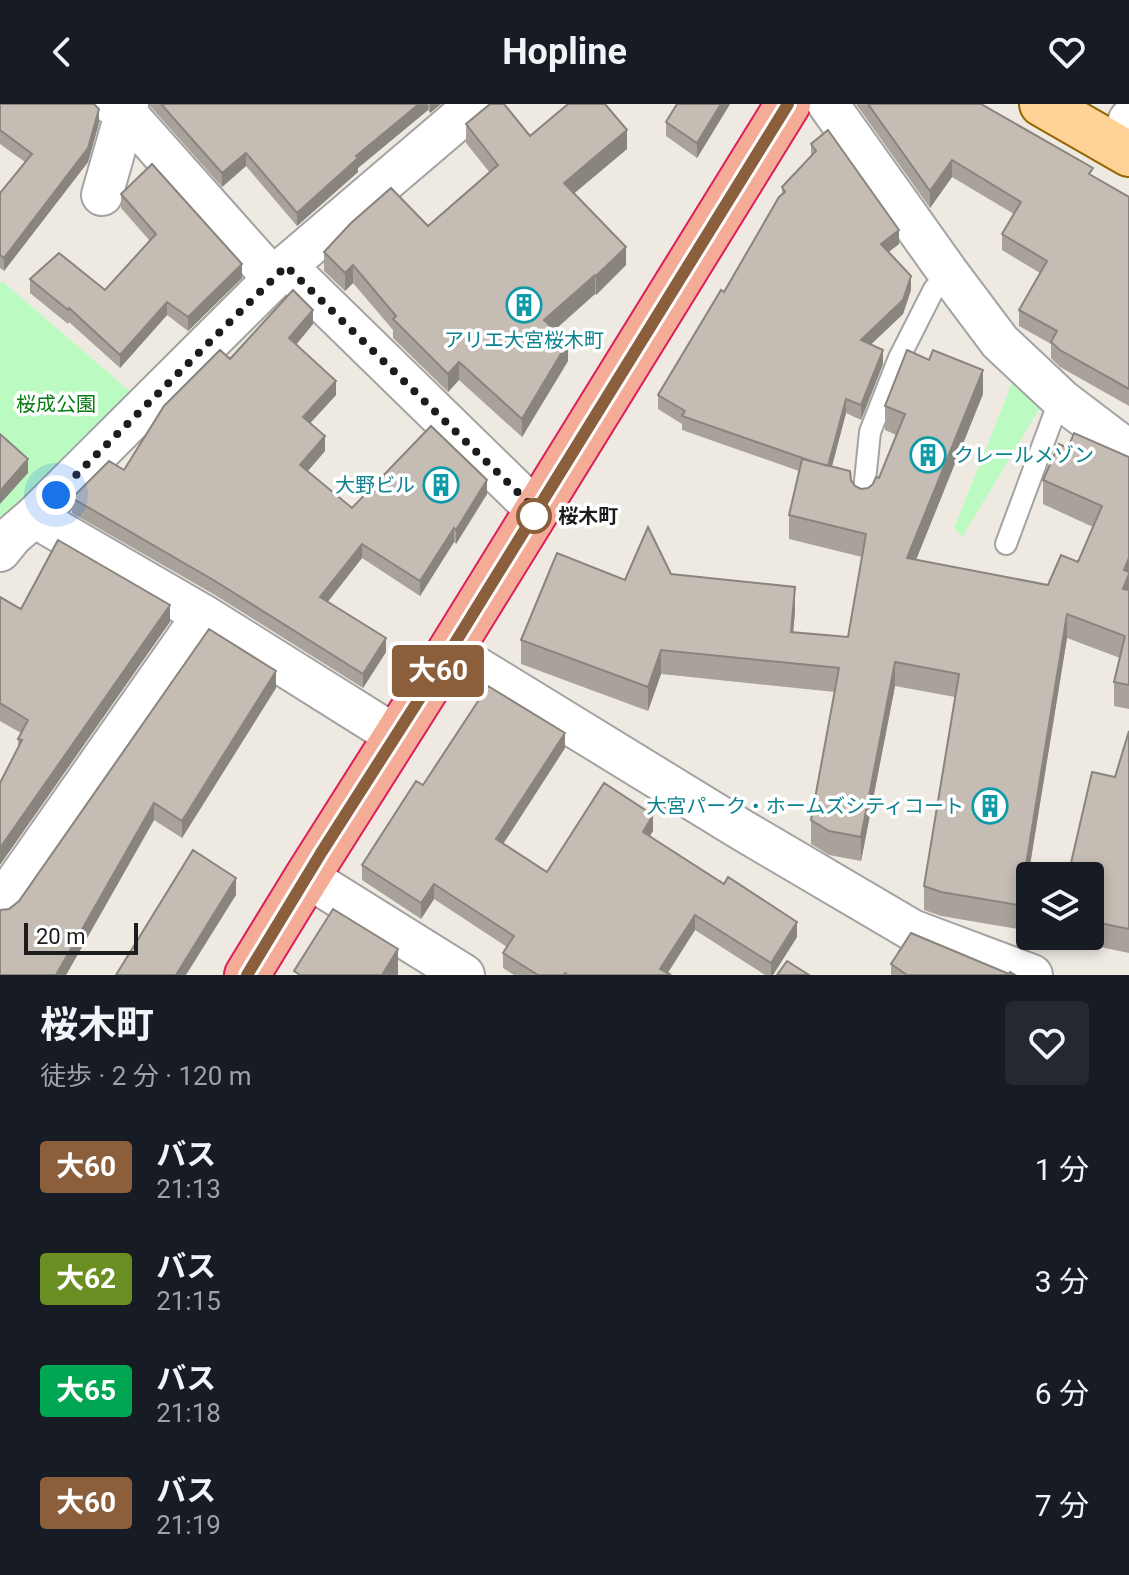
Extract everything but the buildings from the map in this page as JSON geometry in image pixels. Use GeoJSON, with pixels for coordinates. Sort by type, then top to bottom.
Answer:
{"type":"FeatureCollection","features":[{"type":"Feature","properties":{"kind":"highway"},"geometry":{"type":"LineString","coordinates":[[247,975],[788,104]]}},
{"type":"Feature","properties":{"kind":"main road"},"geometry":{"type":"LineString","coordinates":[[1042,104],[1126,140]]}},
{"type":"Feature","properties":{"kind":"street"},"geometry":{"type":"LineString","coordinates":[[396,736],[203,615],[12,532],[168,386],[280,272],[476,104]]}},
{"type":"Feature","properties":{"kind":"street"},"geometry":{"type":"LineString","coordinates":[[828,104],[1000,342],[1063,401],[1129,451]]}},
{"type":"Feature","properties":{"kind":"street"},"geometry":{"type":"LineString","coordinates":[[122,107],[280,272],[537,511]]}},
{"type":"Feature","properties":{"kind":"street"},"geometry":{"type":"LineString","coordinates":[[102,195],[122,107]]}},
{"type":"Feature","properties":{"kind":"street"},"geometry":{"type":"LineString","coordinates":[[0,905],[203,615]]}},
{"type":"Feature","properties":{"kind":"street"},"geometry":{"type":"LineString","coordinates":[[450,651],[728,822],[912,930],[1032,975]]}},
{"type":"Feature","properties":{"kind":"street"},"geometry":{"type":"LineString","coordinates":[[307,877],[464,975]]}},
{"type":"Feature","properties":{"kind":"lane"},"geometry":{"type":"LineString","coordinates":[[863,500],[870,432],[899,358],[934,289],[949,274]]}},
{"type":"Feature","properties":{"kind":"lane"},"geometry":{"type":"LineString","coordinates":[[1006,544],[1055,412],[1063,401]]}},
{"type":"Feature","properties":{"kind":"green space","name":"桜成公園"},"geometry":{"type":"Polygon","coordinates":[[[2,281],[140,400],[13,526],[0,515],[2,281]]]}},
{"type":"Feature","properties":{"kind":"green space"},"geometry":{"type":"Polygon","coordinates":[[[1013,381],[1041,406],[962,537],[954,528],[1013,381]]]}},
{"type":"Feature","properties":{"kind":"bus line","name":"大60"},"geometry":{"type":"LineString","coordinates":[[247,975],[788,104]]}},
{"type":"Feature","properties":{"kind":"place","name":"アリエ大宮桜木町"},"geometry":{"type":"Point","coordinates":[524,305]}},
{"type":"Feature","properties":{"kind":"place","name":"クレールメゾン"},"geometry":{"type":"Point","coordinates":[928,455]}},
{"type":"Feature","properties":{"kind":"place","name":"大野ビル"},"geometry":{"type":"Point","coordinates":[441,485]}},
{"type":"Feature","properties":{"kind":"place","name":"桜木町"},"geometry":{"type":"Point","coordinates":[534,516]}},
{"type":"Feature","properties":{"kind":"place","name":"大宮パーク・ホームズシティコート"},"geometry":{"type":"Point","coordinates":[990,806]}},
{"type":"Feature","properties":{"kind":"route"},"geometry":{"type":"LineString","coordinates":[[56,495],[286,266],[537,511],[534,516]]}}]}
